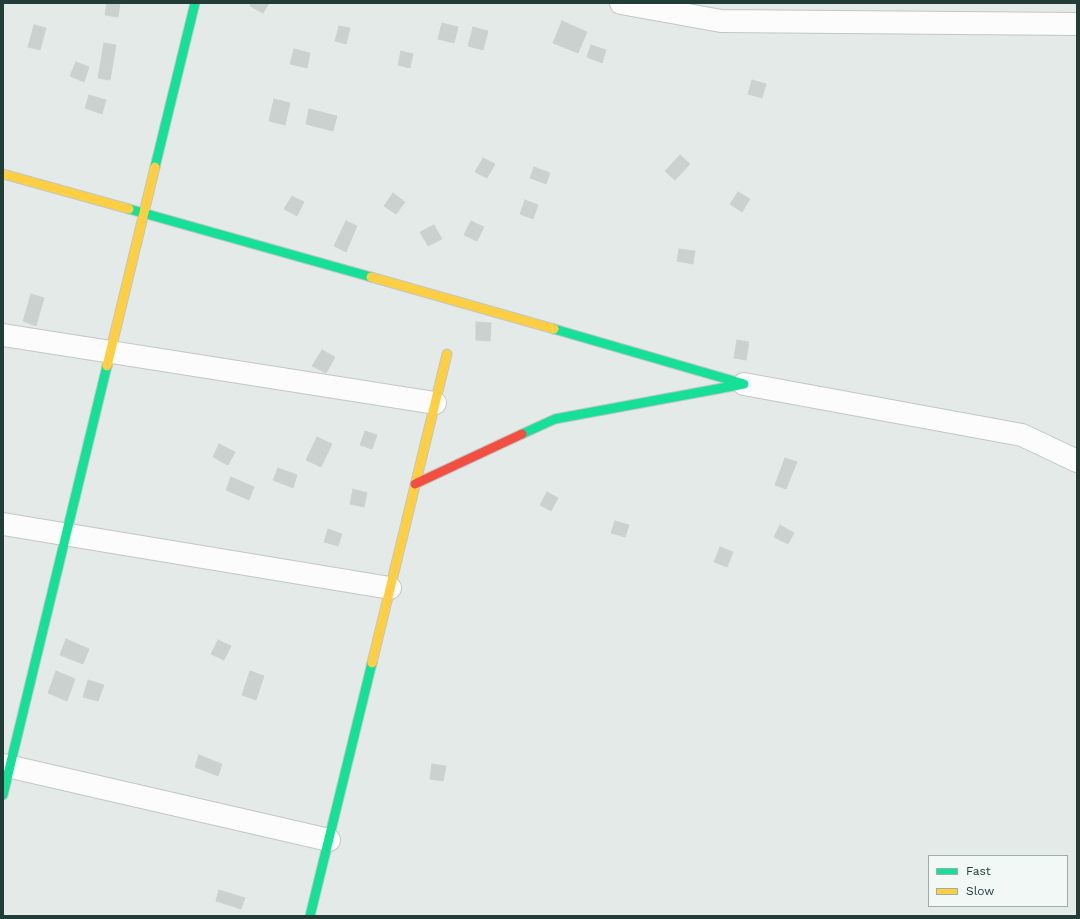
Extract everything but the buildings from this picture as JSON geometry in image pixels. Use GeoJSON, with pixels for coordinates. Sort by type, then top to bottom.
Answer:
{"type":"FeatureCollection","features":[{"type":"Feature","properties":{"kind":"street"},"geometry":{"type":"LineString","coordinates":[[3,795],[6,765],[66,534],[195,3]]}},
{"type":"Feature","properties":{"kind":"street"},"geometry":{"type":"LineString","coordinates":[[621,3],[721,21],[1077,24]]}},
{"type":"Feature","properties":{"kind":"street"},"geometry":{"type":"LineString","coordinates":[[3,174],[351,271],[744,384],[1022,435],[1077,461]]}},
{"type":"Feature","properties":{"kind":"street"},"geometry":{"type":"LineString","coordinates":[[3,335],[434,403]]}},
{"type":"Feature","properties":{"kind":"street"},"geometry":{"type":"LineString","coordinates":[[310,916],[447,354]]}},
{"type":"Feature","properties":{"kind":"street"},"geometry":{"type":"LineString","coordinates":[[415,484],[555,419],[744,384]]}},
{"type":"Feature","properties":{"kind":"street"},"geometry":{"type":"LineString","coordinates":[[3,524],[390,588]]}},
{"type":"Feature","properties":{"kind":"street"},"geometry":{"type":"LineString","coordinates":[[6,765],[329,840]]}},
{"type":"Feature","properties":{"kind":"traffic: fast"},"geometry":{"type":"LineString","coordinates":[[155,167],[195,3]]}},
{"type":"Feature","properties":{"kind":"traffic: fast"},"geometry":{"type":"LineString","coordinates":[[129,209],[371,277]]}},
{"type":"Feature","properties":{"kind":"traffic: fast"},"geometry":{"type":"LineString","coordinates":[[522,434],[555,419],[744,384],[554,329]]}},
{"type":"Feature","properties":{"kind":"traffic: fast"},"geometry":{"type":"LineString","coordinates":[[3,795],[107,366]]}},
{"type":"Feature","properties":{"kind":"traffic: fast"},"geometry":{"type":"LineString","coordinates":[[310,916],[372,663]]}},
{"type":"Feature","properties":{"kind":"traffic: slow"},"geometry":{"type":"LineString","coordinates":[[107,366],[155,167]]}},
{"type":"Feature","properties":{"kind":"traffic: slow"},"geometry":{"type":"LineString","coordinates":[[3,174],[129,209]]}},
{"type":"Feature","properties":{"kind":"traffic: slow"},"geometry":{"type":"LineString","coordinates":[[371,277],[554,329]]}},
{"type":"Feature","properties":{"kind":"traffic: slow"},"geometry":{"type":"LineString","coordinates":[[372,663],[447,354]]}},
{"type":"Feature","properties":{"kind":"traffic: jam"},"geometry":{"type":"LineString","coordinates":[[415,484],[522,434]]}}]}
